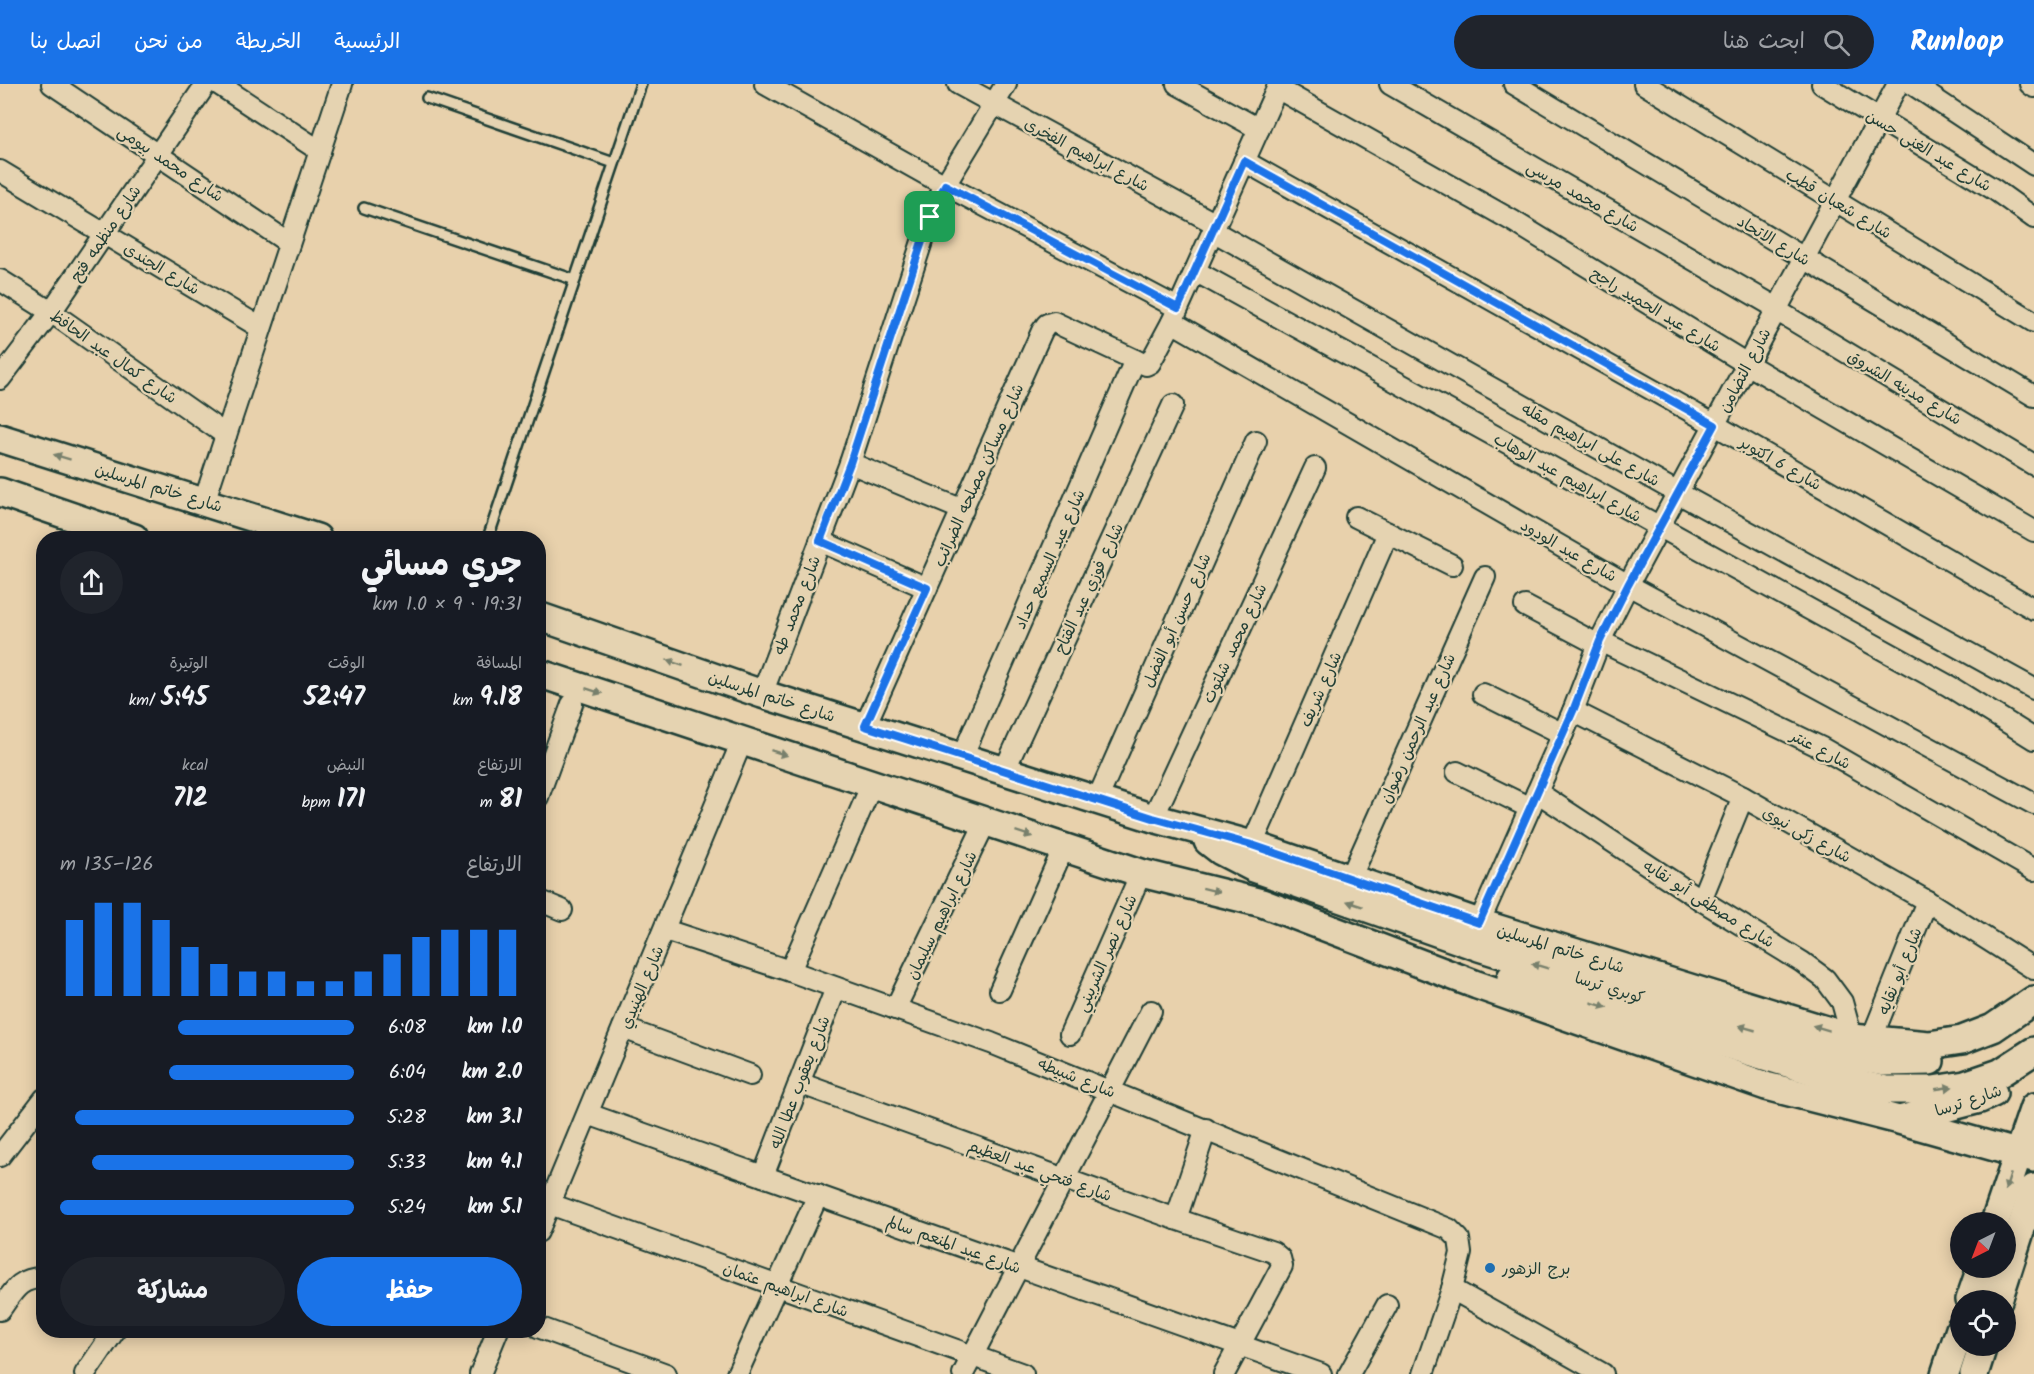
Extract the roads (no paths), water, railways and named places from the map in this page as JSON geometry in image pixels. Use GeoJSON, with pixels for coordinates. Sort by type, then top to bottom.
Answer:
{"type":"FeatureCollection","features":[{"type":"Feature","properties":{"kind":"main road","name":"شارع خاتم المرسلين"},"geometry":{"type":"LineString","coordinates":[[0,438],[296,531]]}},
{"type":"Feature","properties":{"kind":"main road"},"geometry":{"type":"LineString","coordinates":[[0,492],[114,531]]}},
{"type":"Feature","properties":{"kind":"main road"},"geometry":{"type":"LineString","coordinates":[[251,516],[266,531]]}},
{"type":"Feature","properties":{"kind":"main road","name":"شارع خاتم المرسلين"},"geometry":{"type":"LineString","coordinates":[[546,619],[762,694],[1153,818],[1252,845],[1479,923],[1869,1047],[1929,1045],[1962,1040],[1993,1028],[2034,1000]]}},
{"type":"Feature","properties":{"kind":"main road"},"geometry":{"type":"LineString","coordinates":[[546,676],[1142,873],[1262,903],[1477,985],[1766,1086],[2026,1155]]}},
{"type":"Feature","properties":{"kind":"main road","name":"كوبري ترسا"},"geometry":{"type":"LineString","coordinates":[[1193,828],[1221,851],[1254,868],[1479,947],[1836,1054],[1869,1047],[1927,1062],[1965,1055],[2001,1038],[2034,1011]]}},
{"type":"Feature","properties":{"kind":"main road","name":"كوبري ترسا"},"geometry":{"type":"LineString","coordinates":[[1262,903],[1368,932],[1849,1082],[1886,1090],[1933,1090],[1965,1085],[2000,1073],[2034,1051]]}},
{"type":"Feature","properties":{"kind":"main road","name":"شارع ترسا"},"geometry":{"type":"LineString","coordinates":[[1899,1120],[1980,1099],[2016,1083],[2034,1070]]}},
{"type":"Feature","properties":{"kind":"main road"},"geometry":{"type":"LineString","coordinates":[[2000,1212],[2026,1155],[2034,1107]]}},
{"type":"Feature","properties":{"kind":"main road"},"geometry":{"type":"LineString","coordinates":[[2001,1290],[2034,1188]]}},
{"type":"Feature","properties":{"kind":"main road"},"geometry":{"type":"LineString","coordinates":[[1945,1374],[1951,1356]]}},
{"type":"Feature","properties":{"kind":"main road"},"geometry":{"type":"LineString","coordinates":[[1977,1373],[1981,1356]]}},
{"type":"Feature","properties":{"kind":"street","name":"شارع محمد بيومى"},"geometry":{"type":"LineString","coordinates":[[52,84],[290,243]]}},
{"type":"Feature","properties":{"kind":"street","name":"شارع منظمه فتح"},"geometry":{"type":"LineString","coordinates":[[0,379],[51,312],[206,84]]}},
{"type":"Feature","properties":{"kind":"street"},"geometry":{"type":"LineString","coordinates":[[218,84],[320,151]]}},
{"type":"Feature","properties":{"kind":"street"},"geometry":{"type":"LineString","coordinates":[[204,501],[342,84]]}},
{"type":"Feature","properties":{"kind":"street","name":"شارع عبد الودود"},"geometry":{"type":"LineString","coordinates":[[765,84],[1175,315],[1628,585],[2034,804]]}},
{"type":"Feature","properties":{"kind":"street","name":"شارع ابراهيم الفخرى"},"geometry":{"type":"LineString","coordinates":[[958,84],[1214,227]]}},
{"type":"Feature","properties":{"kind":"street","name":"شارع محمد طه"},"geometry":{"type":"LineString","coordinates":[[762,694],[850,463],[930,217],[945,185],[1006,84]]}},
{"type":"Feature","properties":{"kind":"street"},"geometry":{"type":"LineString","coordinates":[[1177,84],[1259,129]]}},
{"type":"Feature","properties":{"kind":"street","name":"شارع محمد مرسى"},"geometry":{"type":"LineString","coordinates":[[1390,84],[1776,309]]}},
{"type":"Feature","properties":{"kind":"street","name":"شارع الاتحاد"},"geometry":{"type":"LineString","coordinates":[[1514,84],[2034,396]]}},
{"type":"Feature","properties":{"kind":"street","name":"شارع شعبان قطب"},"geometry":{"type":"LineString","coordinates":[[1644,84],[2034,322]]}},
{"type":"Feature","properties":{"kind":"street","name":"شارع عبد الغنى حسن"},"geometry":{"type":"LineString","coordinates":[[1822,84],[1995,190],[2034,218]]}},
{"type":"Feature","properties":{"kind":"street","name":"شارع التضامن"},"geometry":{"type":"LineString","coordinates":[[1479,923],[1573,711],[1600,643],[1628,585],[1877,119],[1898,84]]}},
{"type":"Feature","properties":{"kind":"street"},"geometry":{"type":"LineString","coordinates":[[1912,84],[2034,165]]}},
{"type":"Feature","properties":{"kind":"street"},"geometry":{"type":"LineString","coordinates":[[2030,84],[2034,87]]}},
{"type":"Feature","properties":{"kind":"street","name":"شارع عبد السميع حداد"},"geometry":{"type":"LineString","coordinates":[[962,757],[1141,363],[1152,362],[1278,86]]}},
{"type":"Feature","properties":{"kind":"street","name":"شارع عبد الحميد راجح"},"geometry":{"type":"LineString","coordinates":[[1278,86],[1513,221],[1747,364],[2034,531]]}},
{"type":"Feature","properties":{"kind":"street","name":"شارع 6 اكتوبر"},"geometry":{"type":"LineString","coordinates":[[1244,161],[1715,425],[2034,609]]}},
{"type":"Feature","properties":{"kind":"street","name":"شارع الجندى"},"geometry":{"type":"LineString","coordinates":[[0,171],[261,328]]}},
{"type":"Feature","properties":{"kind":"street","name":"شارع على ابراهيم مقله"},"geometry":{"type":"LineString","coordinates":[[1214,227],[1678,493],[2034,689]]}},
{"type":"Feature","properties":{"kind":"street","name":"شارع ابراهيم عبد الوهاب"},"geometry":{"type":"LineString","coordinates":[[1195,271],[1949,686],[2034,739]]}},
{"type":"Feature","properties":{"kind":"street","name":"شارع كمال عبد الحافظ"},"geometry":{"type":"LineString","coordinates":[[0,280],[51,312],[226,435]]}},
{"type":"Feature","properties":{"kind":"street","name":"شارع مدينه الشروق"},"geometry":{"type":"LineString","coordinates":[[1776,309],[2034,465]]}},
{"type":"Feature","properties":{"kind":"street","name":"شارع مساكن مصلحه الضرائب"},"geometry":{"type":"LineString","coordinates":[[865,726],[1047,324],[1054,322],[1141,363]]}},
{"type":"Feature","properties":{"kind":"street","name":"شارع فوزي عبد الفتاح"},"geometry":{"type":"LineString","coordinates":[[1004,771],[1173,405]]}},
{"type":"Feature","properties":{"kind":"street","name":"شارع حسن أبو الفضل"},"geometry":{"type":"LineString","coordinates":[[1097,800],[1256,441]]}},
{"type":"Feature","properties":{"kind":"street"},"geometry":{"type":"LineString","coordinates":[[850,463],[963,510]]}},
{"type":"Feature","properties":{"kind":"street","name":"شارع محمد شلتوت"},"geometry":{"type":"LineString","coordinates":[[1153,818],[1315,468]]}},
{"type":"Feature","properties":{"kind":"street"},"geometry":{"type":"LineString","coordinates":[[1356,517],[1452,565]]}},
{"type":"Feature","properties":{"kind":"street","name":"شارع شريف"},"geometry":{"type":"LineString","coordinates":[[1252,845],[1388,533]]}},
{"type":"Feature","properties":{"kind":"street"},"geometry":{"type":"LineString","coordinates":[[820,541],[927,588]]}},
{"type":"Feature","properties":{"kind":"street","name":"شارع عبد الرحمن رضوان"},"geometry":{"type":"LineString","coordinates":[[1350,879],[1485,577]]}},
{"type":"Feature","properties":{"kind":"street","name":"شارع عنتر"},"geometry":{"type":"LineString","coordinates":[[1525,606],[1820,747],[2034,870]]}},
{"type":"Feature","properties":{"kind":"street"},"geometry":{"type":"LineString","coordinates":[[1483,694],[1563,734]]}},
{"type":"Feature","properties":{"kind":"street"},"geometry":{"type":"LineString","coordinates":[[546,775],[572,704]]}},
{"type":"Feature","properties":{"kind":"street","name":"شارع زكى نبوى"},"geometry":{"type":"LineString","coordinates":[[1573,711],[1743,797],[1927,901],[2034,969]]}},
{"type":"Feature","properties":{"kind":"street","name":"شارع الهنيدي"},"geometry":{"type":"LineString","coordinates":[[546,1213],[742,741]]}},
{"type":"Feature","properties":{"kind":"street","name":"شارع مصطفى أبو نقابه"},"geometry":{"type":"LineString","coordinates":[[1457,772],[1534,800],[1802,962],[1825,980],[1842,1002],[1869,1047]]}},
{"type":"Feature","properties":{"kind":"street"},"geometry":{"type":"LineString","coordinates":[[790,971],[872,784]]}},
{"type":"Feature","properties":{"kind":"street"},"geometry":{"type":"LineString","coordinates":[[1701,900],[1743,797]]}},
{"type":"Feature","properties":{"kind":"street","name":"شارع ابراهيم سليمان"},"geometry":{"type":"LineString","coordinates":[[895,1009],[986,822]]}},
{"type":"Feature","properties":{"kind":"street"},"geometry":{"type":"LineString","coordinates":[[999,990],[1064,847]]}},
{"type":"Feature","properties":{"kind":"street","name":"شارع نصر الشربيني"},"geometry":{"type":"LineString","coordinates":[[1070,1034],[1142,873]]}},
{"type":"Feature","properties":{"kind":"street","name":"شارع أبو نقايه"},"geometry":{"type":"LineString","coordinates":[[1869,1047],[1927,901]]}},
{"type":"Feature","properties":{"kind":"street"},"geometry":{"type":"LineString","coordinates":[[546,903],[562,910]]}},
{"type":"Feature","properties":{"kind":"street","name":"شارع شبيطه"},"geometry":{"type":"LineString","coordinates":[[665,930],[790,971],[991,1043],[1449,1229],[1455,1233],[1461,1246],[1452,1289]]}},
{"type":"Feature","properties":{"kind":"street","name":"شارع يعقوب عطا الله"},"geometry":{"type":"LineString","coordinates":[[763,1176],[836,988]]}},
{"type":"Feature","properties":{"kind":"street"},"geometry":{"type":"LineString","coordinates":[[963,1374],[1150,1011]]}},
{"type":"Feature","properties":{"kind":"street"},"geometry":{"type":"LineString","coordinates":[[623,1028],[750,1075]]}},
{"type":"Feature","properties":{"kind":"street","name":"شارع فتحي عبد العظيم"},"geometry":{"type":"LineString","coordinates":[[799,1083],[1273,1252],[1280,1258],[1282,1266],[1239,1345]]}},
{"type":"Feature","properties":{"kind":"street"},"geometry":{"type":"LineString","coordinates":[[0,1156],[36,1109]]}},
{"type":"Feature","properties":{"kind":"street","name":"شارع عبد المنعم سالم"},"geometry":{"type":"LineString","coordinates":[[588,1114],[1321,1374]]}},
{"type":"Feature","properties":{"kind":"street"},"geometry":{"type":"LineString","coordinates":[[1176,1219],[1206,1129]]}},
{"type":"Feature","properties":{"kind":"street"},"geometry":{"type":"LineString","coordinates":[[737,1374],[818,1195]]}},
{"type":"Feature","properties":{"kind":"street","name":"شارع ابراهيم عثمان"},"geometry":{"type":"LineString","coordinates":[[550,1204],[1023,1374]]}},
{"type":"Feature","properties":{"kind":"street"},"geometry":{"type":"LineString","coordinates":[[0,1310],[13,1291],[25,1280],[36,1279]]}},
{"type":"Feature","properties":{"kind":"street"},"geometry":{"type":"LineString","coordinates":[[1423,1374],[1452,1289],[1603,1374]]}},
{"type":"Feature","properties":{"kind":"street"},"geometry":{"type":"LineString","coordinates":[[1349,1374],[1387,1305]]}},
{"type":"Feature","properties":{"kind":"street"},"geometry":{"type":"LineString","coordinates":[[546,1330],[666,1374]]}},
{"type":"Feature","properties":{"kind":"street"},"geometry":{"type":"LineString","coordinates":[[85,1374],[110,1338]]}},
{"type":"Feature","properties":{"kind":"street"},"geometry":{"type":"LineString","coordinates":[[480,1374],[495,1338]]}},
{"type":"Feature","properties":{"kind":"street"},"geometry":{"type":"LineString","coordinates":[[1224,1374],[1239,1345]]}},
{"type":"Feature","properties":{"kind":"lane"},"geometry":{"type":"LineString","coordinates":[[490,531],[641,84]]}},
{"type":"Feature","properties":{"kind":"lane"},"geometry":{"type":"LineString","coordinates":[[427,98],[614,163]]}},
{"type":"Feature","properties":{"kind":"lane"},"geometry":{"type":"LineString","coordinates":[[364,208],[575,280]]}},
{"type":"Feature","properties":{"kind":"place","name":"برج الزهور"},"geometry":{"type":"Point","coordinates":[1490,1268]}}]}
